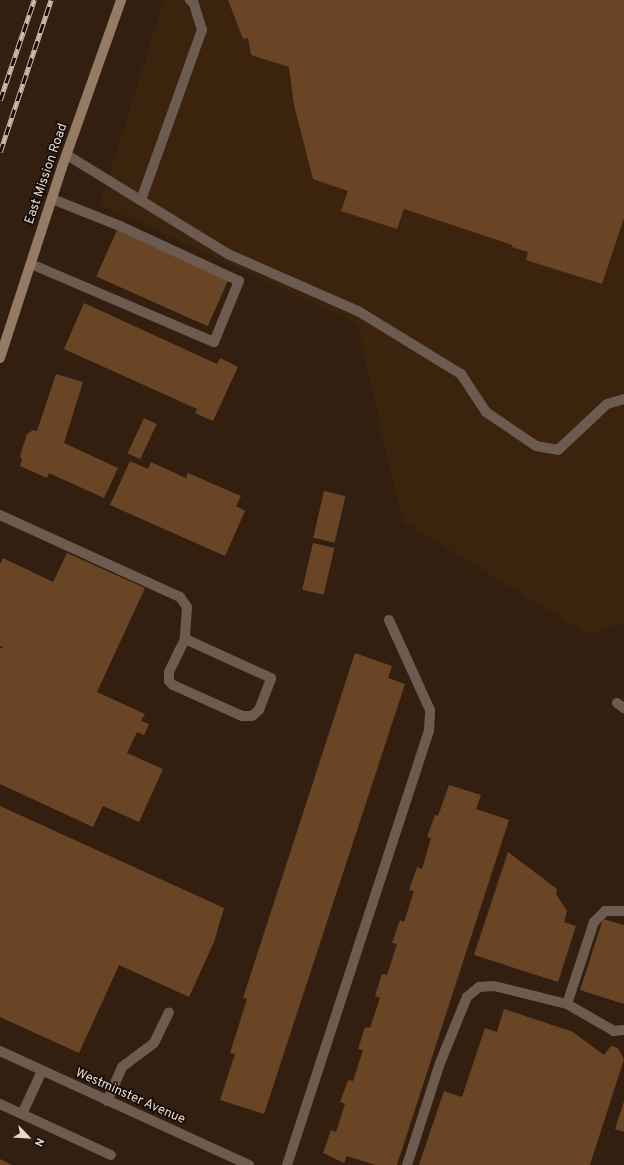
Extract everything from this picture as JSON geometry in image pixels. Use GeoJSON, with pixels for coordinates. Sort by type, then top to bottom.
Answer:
{"type":"FeatureCollection","features":[{"type":"Feature","properties":{"kind":"main road","name":"East Mission Road"},"geometry":{"type":"LineString","coordinates":[[0,358],[30,264],[121,0]]}},
{"type":"Feature","properties":{"kind":"street"},"geometry":{"type":"LineString","coordinates":[[141,200],[202,30],[194,4],[190,0]]}},
{"type":"Feature","properties":{"kind":"street"},"geometry":{"type":"LineString","coordinates":[[67,155],[228,254],[358,311],[461,374],[486,412],[536,446],[558,450],[607,404],[624,399]]}},
{"type":"Feature","properties":{"kind":"street"},"geometry":{"type":"LineString","coordinates":[[30,264],[214,342],[239,281],[120,226],[52,199]]}},
{"type":"Feature","properties":{"kind":"street"},"geometry":{"type":"LineString","coordinates":[[0,515],[180,597],[187,607],[185,639],[169,672],[169,681],[173,686],[242,716],[252,716],[259,710],[271,678],[185,639]]}},
{"type":"Feature","properties":{"kind":"street"},"geometry":{"type":"LineString","coordinates":[[287,1165],[429,731],[430,710],[389,620]]}},
{"type":"Feature","properties":{"kind":"street"},"geometry":{"type":"LineString","coordinates":[[567,1004],[594,922],[605,911],[624,911]]}},
{"type":"Feature","properties":{"kind":"street"},"geometry":{"type":"LineString","coordinates":[[407,1165],[440,1063],[466,997],[479,987],[494,986],[567,1004],[614,1031],[624,1030]]}},
{"type":"Feature","properties":{"kind":"street"},"geometry":{"type":"LineString","coordinates":[[107,1101],[122,1067],[154,1043],[169,1012]]}},
{"type":"Feature","properties":{"kind":"street","name":"Westminster Avenue"},"geometry":{"type":"LineString","coordinates":[[0,1051],[249,1165]]}},
{"type":"Feature","properties":{"kind":"street"},"geometry":{"type":"LineString","coordinates":[[22,1114],[42,1071]]}},
{"type":"Feature","properties":{"kind":"street"},"geometry":{"type":"LineString","coordinates":[[0,1104],[111,1155]]}},
{"type":"Feature","properties":{"kind":"shaded area"},"geometry":{"type":"Polygon","coordinates":[[[164,0],[624,0],[624,623],[588,634],[402,521],[357,323],[100,204],[164,0]]]}},
{"type":"Feature","properties":{"kind":"building"},"geometry":{"type":"Polygon","coordinates":[[[228,0],[624,0],[624,218],[602,284],[526,260],[528,252],[512,247],[512,245],[404,209],[397,229],[341,211],[348,191],[313,179],[294,105],[289,67],[251,55],[248,38],[243,39],[228,0]]]}},
{"type":"Feature","properties":{"kind":"building"},"geometry":{"type":"Polygon","coordinates":[[[117,230],[228,280],[208,326],[96,277],[117,230]]]}},
{"type":"Feature","properties":{"kind":"building"},"geometry":{"type":"Polygon","coordinates":[[[84,303],[217,364],[220,358],[238,367],[213,421],[195,413],[197,409],[64,349],[84,303]]]}},
{"type":"Feature","properties":{"kind":"building"},"geometry":{"type":"Polygon","coordinates":[[[56,374],[83,382],[64,443],[118,468],[104,498],[49,473],[47,478],[20,466],[22,460],[20,456],[27,434],[33,430],[37,431],[56,374]]]}},
{"type":"Feature","properties":{"kind":"building"},"geometry":{"type":"Polygon","coordinates":[[[144,418],[157,424],[140,459],[128,453],[144,418]]]}},
{"type":"Feature","properties":{"kind":"building"},"geometry":{"type":"Polygon","coordinates":[[[130,461],[148,469],[151,462],[186,478],[188,473],[241,496],[236,506],[245,511],[225,556],[110,505],[130,461]]]}},
{"type":"Feature","properties":{"kind":"building"},"geometry":{"type":"Polygon","coordinates":[[[324,491],[345,496],[335,543],[313,538],[324,491]]]}},
{"type":"Feature","properties":{"kind":"building"},"geometry":{"type":"Polygon","coordinates":[[[313,543],[334,548],[324,595],[302,590],[313,543]]]}},
{"type":"Feature","properties":{"kind":"building"},"geometry":{"type":"Polygon","coordinates":[[[67,553],[145,588],[97,692],[145,714],[141,721],[149,724],[144,735],[137,732],[127,753],[163,769],[139,822],[103,806],[93,827],[0,784],[0,648],[4,648],[0,646],[0,564],[3,558],[53,582],[67,553]]]}},
{"type":"Feature","properties":{"kind":"building"},"geometry":{"type":"Polygon","coordinates":[[[355,653],[392,666],[388,678],[405,684],[264,1114],[220,1100],[235,1054],[230,1053],[247,999],[243,998],[355,653]]]}},
{"type":"Feature","properties":{"kind":"building"},"geometry":{"type":"Polygon","coordinates":[[[449,785],[481,795],[476,809],[509,820],[397,1165],[375,1165],[347,1156],[344,1163],[323,1153],[331,1130],[336,1132],[345,1104],[340,1102],[348,1080],[353,1081],[363,1050],[358,1049],[365,1027],[370,1028],[380,998],[375,996],[382,974],[387,975],[397,944],[392,943],[400,920],[404,922],[414,891],[409,890],[417,867],[422,869],[431,838],[427,837],[435,815],[438,816],[449,785]]]}},
{"type":"Feature","properties":{"kind":"building"},"geometry":{"type":"Polygon","coordinates":[[[0,806],[224,908],[214,942],[189,997],[119,965],[79,1053],[0,1017],[0,806]]]}},
{"type":"Feature","properties":{"kind":"building"},"geometry":{"type":"Polygon","coordinates":[[[508,852],[557,889],[556,894],[567,911],[564,922],[576,926],[558,982],[474,955],[508,852]]]}},
{"type":"Feature","properties":{"kind":"building"},"geometry":{"type":"Polygon","coordinates":[[[603,919],[624,925],[624,1004],[580,990],[603,919]]]}},
{"type":"Feature","properties":{"kind":"building"},"geometry":{"type":"Polygon","coordinates":[[[504,1009],[573,1032],[604,1055],[611,1046],[618,1048],[624,1059],[590,1165],[419,1165],[444,1091],[462,1097],[485,1028],[497,1032],[504,1009]]]}},
{"type":"Feature","properties":{"kind":"building"},"geometry":{"type":"Polygon","coordinates":[[[624,1101],[624,1132],[615,1129],[624,1101]]]}},
{"type":"Feature","properties":{"kind":"building"},"geometry":{"type":"Polygon","coordinates":[[[0,1159],[12,1165],[0,1165],[0,1159]]]}},
{"type":"Feature","properties":{"kind":"railway"},"geometry":{"type":"LineString","coordinates":[[0,100],[34,0]]}},
{"type":"Feature","properties":{"kind":"railway"},"geometry":{"type":"LineString","coordinates":[[0,152],[51,0]]}}]}
